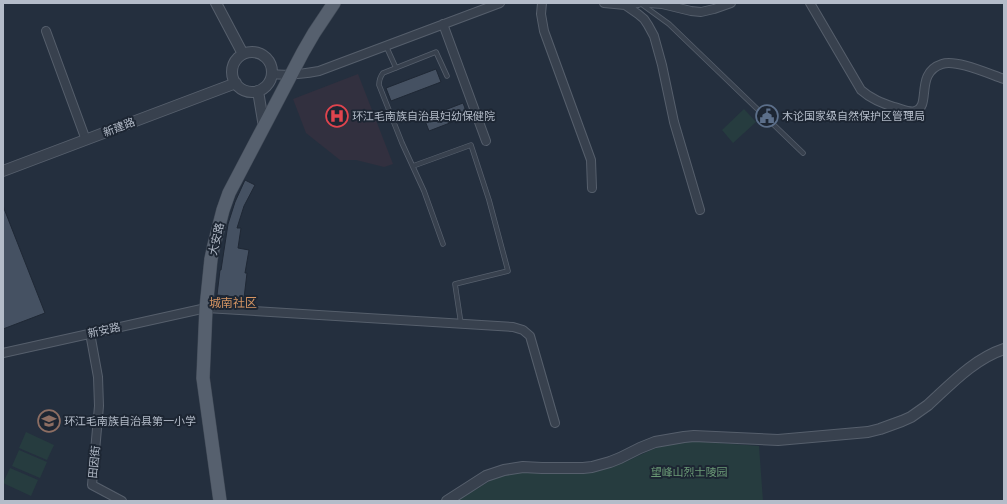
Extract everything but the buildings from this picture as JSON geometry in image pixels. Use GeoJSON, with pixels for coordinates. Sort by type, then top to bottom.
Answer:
{"type":"FeatureCollection","features":[{"type":"Feature","properties":{"kind":"main road","name":"大安路"},"geometry":{"type":"LineString","coordinates":[[220,501],[202,378],[206,308],[211,259],[218,228],[229,193],[314,33],[334,3]]}},
{"type":"Feature","properties":{"kind":"street"},"geometry":{"type":"LineString","coordinates":[[216,3],[243,54]]}},
{"type":"Feature","properties":{"kind":"street"},"geometry":{"type":"LineString","coordinates":[[272,74],[291,75],[319,71],[500,3]]}},
{"type":"Feature","properties":{"kind":"street"},"geometry":{"type":"LineString","coordinates":[[542,3],[541,14],[544,31],[591,160],[592,188]]}},
{"type":"Feature","properties":{"kind":"street"},"geometry":{"type":"LineString","coordinates":[[604,3],[625,5],[639,3]]}},
{"type":"Feature","properties":{"kind":"street"},"geometry":{"type":"LineString","coordinates":[[648,3],[662,4],[701,12],[731,3]]}},
{"type":"Feature","properties":{"kind":"street"},"geometry":{"type":"LineString","coordinates":[[810,3],[861,90],[877,101],[909,111],[916,111],[921,108],[924,102],[924,88],[928,75],[932,70],[943,63],[949,62],[963,65],[1004,79]]}},
{"type":"Feature","properties":{"kind":"street"},"geometry":{"type":"LineString","coordinates":[[625,5],[644,19],[654,36],[662,65],[674,122],[700,210]]}},
{"type":"Feature","properties":{"kind":"street"},"geometry":{"type":"LineString","coordinates":[[442,24],[486,141]]}},
{"type":"Feature","properties":{"kind":"street"},"geometry":{"type":"LineString","coordinates":[[46,31],[86,140]]}},
{"type":"Feature","properties":{"kind":"street"},"geometry":{"type":"LineString","coordinates":[[247,52],[256,52],[264,56],[270,63],[272,68],[270,82],[258,91],[243,90],[236,83],[232,74],[232,69],[236,60],[243,54],[247,52]]}},
{"type":"Feature","properties":{"kind":"street","name":"新建路"},"geometry":{"type":"LineString","coordinates":[[3,171],[236,83]]}},
{"type":"Feature","properties":{"kind":"street"},"geometry":{"type":"LineString","coordinates":[[258,91],[264,127]]}},
{"type":"Feature","properties":{"kind":"street","name":"新安路"},"geometry":{"type":"LineString","coordinates":[[3,353],[206,308],[513,327],[523,330],[530,336],[555,423]]}},
{"type":"Feature","properties":{"kind":"street","name":"田因街"},"geometry":{"type":"LineString","coordinates":[[90,333],[98,378],[99,406],[92,485],[122,501]]}},
{"type":"Feature","properties":{"kind":"street"},"geometry":{"type":"LineString","coordinates":[[447,501],[486,476],[504,470],[523,467],[583,468],[620,458],[655,442],[674,438],[694,436],[778,440],[856,433],[880,429],[902,421],[919,411],[974,365],[989,355],[1004,348]]}},
{"type":"Feature","properties":{"kind":"lane"},"geometry":{"type":"LineString","coordinates":[[639,3],[669,24],[803,153]]}},
{"type":"Feature","properties":{"kind":"lane"},"geometry":{"type":"LineString","coordinates":[[386,46],[396,68]]}},
{"type":"Feature","properties":{"kind":"lane"},"geometry":{"type":"LineString","coordinates":[[443,244],[424,191],[402,143],[379,85],[380,78],[383,73],[436,52],[447,76]]}},
{"type":"Feature","properties":{"kind":"lane"},"geometry":{"type":"LineString","coordinates":[[413,166],[472,144],[508,271],[455,284],[461,324]]}},
{"type":"Feature","properties":{"kind":"shaded area","name":"环江毛南族自治县妇幼保健院"},"geometry":{"type":"Polygon","coordinates":[[[358,74],[393,164],[384,167],[356,160],[340,160],[306,133],[293,99],[358,74]]]}},
{"type":"Feature","properties":{"kind":"green space"},"geometry":{"type":"Polygon","coordinates":[[[744,109],[756,122],[733,143],[722,130],[744,109]]]}},
{"type":"Feature","properties":{"kind":"green space"},"geometry":{"type":"Polygon","coordinates":[[[26,432],[54,445],[47,460],[19,448],[26,432]]]}},
{"type":"Feature","properties":{"kind":"green space","name":"望峰山烈士陵园"},"geometry":{"type":"Polygon","coordinates":[[[682,441],[759,446],[763,501],[457,501],[493,479],[506,474],[520,472],[599,471],[625,462],[664,445],[682,441]]]}},
{"type":"Feature","properties":{"kind":"green space"},"geometry":{"type":"Polygon","coordinates":[[[19,450],[47,462],[40,478],[12,466],[19,450]]]}},
{"type":"Feature","properties":{"kind":"green space"},"geometry":{"type":"Polygon","coordinates":[[[10,468],[38,480],[31,496],[3,483],[10,468]]]}},
{"type":"Feature","properties":{"kind":"place","name":"环江毛南族自治县妇幼保健院"},"geometry":{"type":"Point","coordinates":[337,116]}},
{"type":"Feature","properties":{"kind":"place","name":"木论国家级自然保护区管理局"},"geometry":{"type":"Point","coordinates":[767,116]}},
{"type":"Feature","properties":{"kind":"place","name":"环江毛南族自治县第一小学"},"geometry":{"type":"Point","coordinates":[49,421]}},
{"type":"Feature","properties":{"kind":"district","name":"城南社区"},"geometry":{"type":"Point","coordinates":[233,303]}}]}
